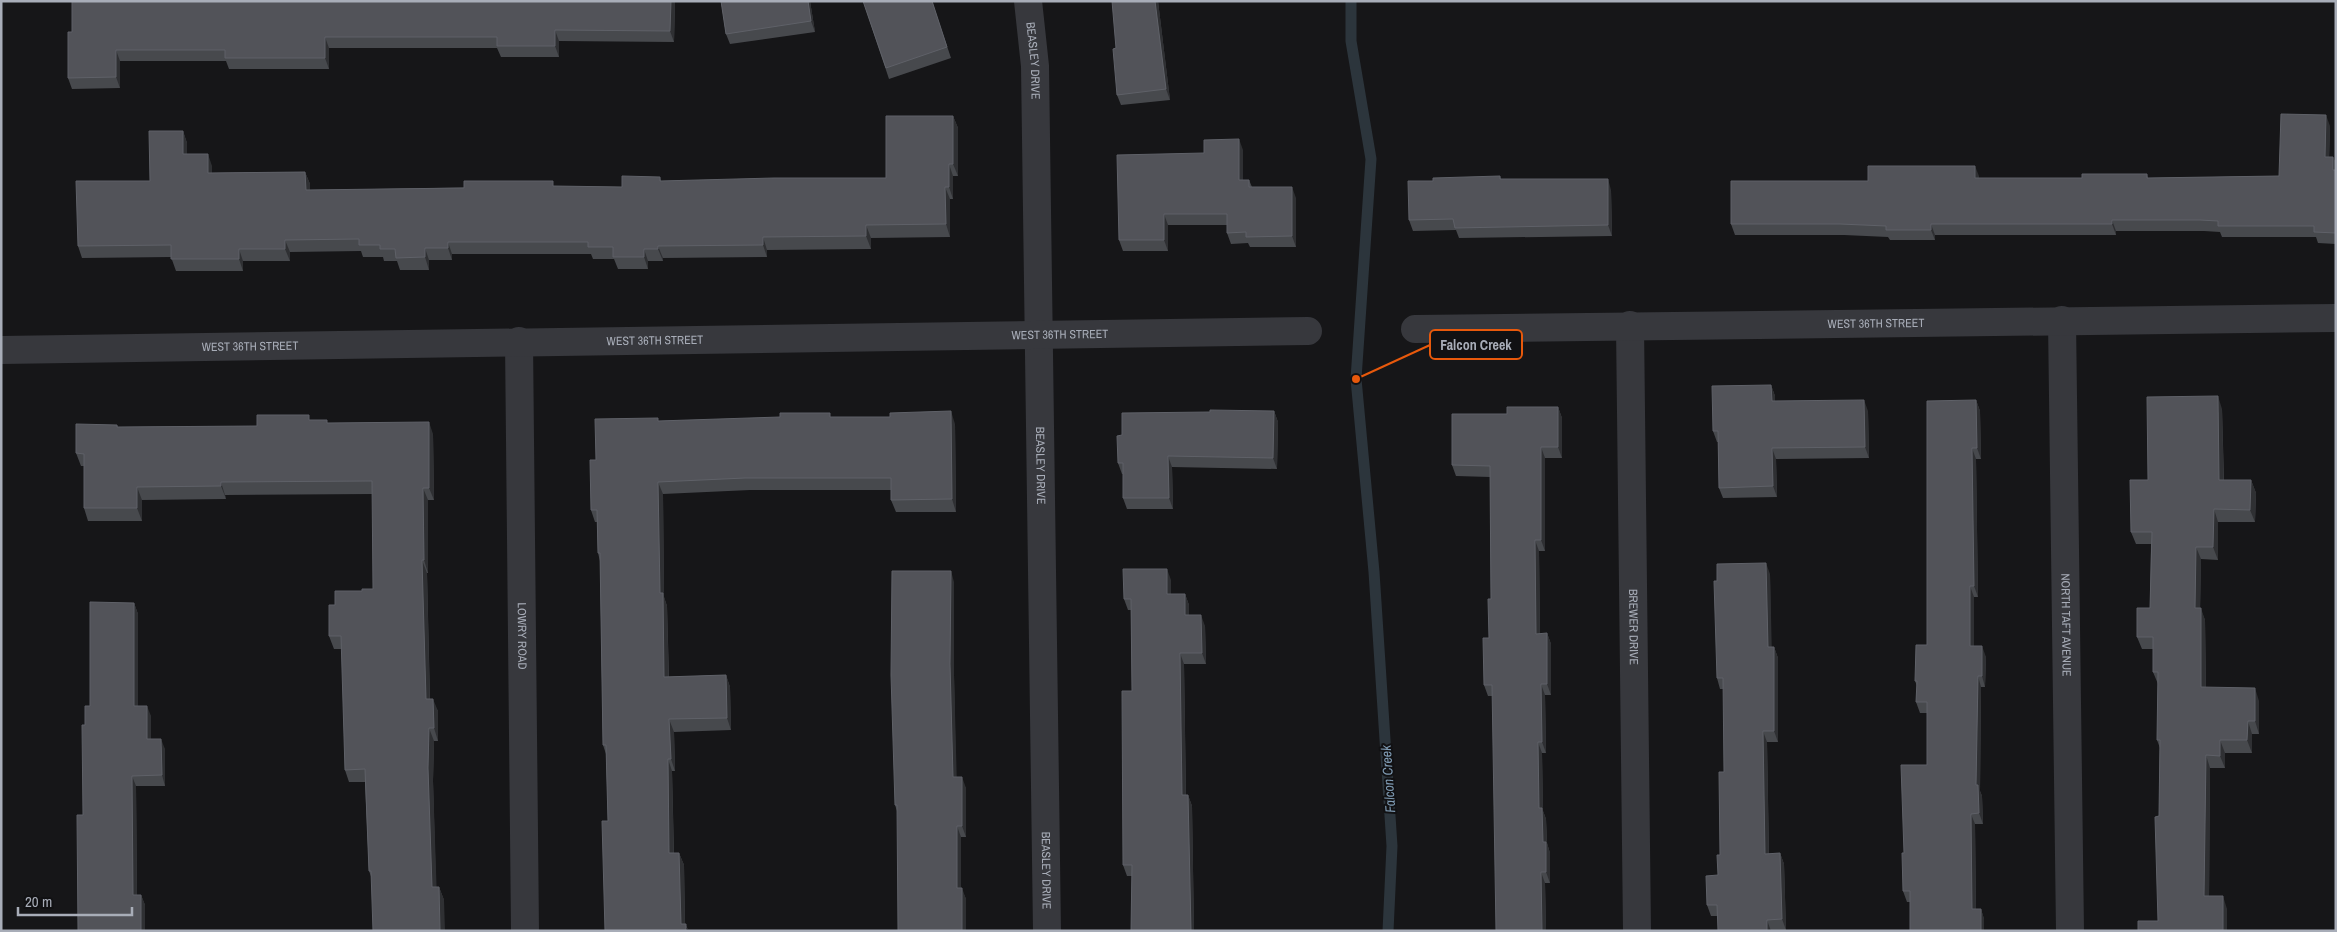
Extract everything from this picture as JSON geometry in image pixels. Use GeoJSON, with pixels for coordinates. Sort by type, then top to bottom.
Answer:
{"type":"FeatureCollection","features":[{"type":"Feature","properties":{"kind":"street","name":"BEASLEY DRIVE"},"geometry":{"type":"LineString","coordinates":[[1028,1],[1035,66],[1047,931]]}},
{"type":"Feature","properties":{"kind":"street","name":"WEST 36TH STREET"},"geometry":{"type":"LineString","coordinates":[[1416,329],[2336,318]]}},
{"type":"Feature","properties":{"kind":"street","name":"NORTH TAFT AVENUE"},"geometry":{"type":"LineString","coordinates":[[2062,320],[2070,931]]}},
{"type":"Feature","properties":{"kind":"street","name":"BREWER DRIVE"},"geometry":{"type":"LineString","coordinates":[[1630,325],[1637,931]]}},
{"type":"Feature","properties":{"kind":"street","name":"WEST 36TH STREET"},"geometry":{"type":"LineString","coordinates":[[1,350],[1308,331]]}},
{"type":"Feature","properties":{"kind":"street","name":"LOWRY ROAD"},"geometry":{"type":"LineString","coordinates":[[519,341],[525,931]]}},
{"type":"Feature","properties":{"kind":"building"},"geometry":{"type":"Polygon","coordinates":[[[72,1],[671,1],[670,31],[555,30],[555,46],[497,46],[497,37],[325,37],[325,58],[225,58],[225,50],[116,50],[116,77],[68,78],[68,32],[72,32],[72,1]]]}},
{"type":"Feature","properties":{"kind":"building"},"geometry":{"type":"Polygon","coordinates":[[[721,1],[808,1],[811,21],[726,34],[721,1]]]}},
{"type":"Feature","properties":{"kind":"building"},"geometry":{"type":"Polygon","coordinates":[[[863,1],[932,1],[947,47],[886,68],[863,1]]]}},
{"type":"Feature","properties":{"kind":"building"},"geometry":{"type":"Polygon","coordinates":[[[1112,1],[1155,1],[1166,89],[1117,95],[1113,49],[1116,48],[1112,1]]]}},
{"type":"Feature","properties":{"kind":"building"},"geometry":{"type":"Polygon","coordinates":[[[2281,114],[2326,115],[2325,157],[2333,157],[2333,170],[2336,170],[2336,233],[2314,232],[2314,226],[2218,226],[2218,221],[2200,220],[2112,220],[2112,224],[1931,224],[1931,230],[1886,230],[1886,226],[1840,224],[1731,224],[1731,181],[1868,181],[1868,166],[1975,166],[1975,178],[2082,178],[2082,174],[2147,174],[2147,178],[2279,176],[2281,114]]]}},
{"type":"Feature","properties":{"kind":"building"},"geometry":{"type":"Polygon","coordinates":[[[886,116],[953,116],[953,164],[949,164],[949,187],[945,187],[946,224],[866,225],[866,236],[763,237],[763,245],[658,246],[658,249],[644,249],[644,257],[613,257],[613,247],[588,247],[588,242],[448,242],[448,248],[425,248],[425,257],[396,258],[395,249],[380,249],[380,245],[359,245],[359,239],[285,240],[285,249],[239,249],[239,259],[171,259],[171,245],[78,246],[76,181],[150,181],[149,131],[183,131],[183,154],[208,154],[208,173],[305,172],[306,190],[464,188],[464,181],[553,181],[553,186],[622,187],[622,176],[660,177],[660,181],[886,178],[886,116]]]}},
{"type":"Feature","properties":{"kind":"building"},"geometry":{"type":"Polygon","coordinates":[[[1239,139],[1239,180],[1249,180],[1249,187],[1292,187],[1292,236],[1246,237],[1246,232],[1227,233],[1227,214],[1164,214],[1164,240],[1119,240],[1117,155],[1204,153],[1204,140],[1239,139]]]}},
{"type":"Feature","properties":{"kind":"building"},"geometry":{"type":"Polygon","coordinates":[[[1500,176],[1500,179],[1608,179],[1608,225],[1455,228],[1453,219],[1409,220],[1408,181],[1433,181],[1433,178],[1500,176]]]}},
{"type":"Feature","properties":{"kind":"building"},"geometry":{"type":"Polygon","coordinates":[[[1771,385],[1772,401],[1864,400],[1865,447],[1772,448],[1773,486],[1719,488],[1718,431],[1713,431],[1712,386],[1771,385]]]}},
{"type":"Feature","properties":{"kind":"building"},"geometry":{"type":"Polygon","coordinates":[[[2218,396],[2219,480],[2251,480],[2250,510],[2214,509],[2213,547],[2196,547],[2195,608],[2201,608],[2201,687],[2255,688],[2255,721],[2248,721],[2247,740],[2220,740],[2220,756],[2206,755],[2204,896],[2223,896],[2223,931],[2138,931],[2138,921],[2158,921],[2155,817],[2159,816],[2160,740],[2157,740],[2158,672],[2153,672],[2153,637],[2137,637],[2137,608],[2150,608],[2152,532],[2131,532],[2130,480],[2148,480],[2147,397],[2218,396]]]}},
{"type":"Feature","properties":{"kind":"building"},"geometry":{"type":"Polygon","coordinates":[[[1976,400],[1977,448],[1972,448],[1974,586],[1970,586],[1970,646],[1982,646],[1982,676],[1978,676],[1976,785],[1978,785],[1979,813],[1971,814],[1972,909],[1981,909],[1981,931],[1910,931],[1910,891],[1903,891],[1902,853],[1904,853],[1901,765],[1927,765],[1927,702],[1916,702],[1917,681],[1915,681],[1916,645],[1927,645],[1927,401],[1976,400]]]}},
{"type":"Feature","properties":{"kind":"building"},"geometry":{"type":"Polygon","coordinates":[[[1507,407],[1558,407],[1558,447],[1541,447],[1541,540],[1535,540],[1536,634],[1547,633],[1547,684],[1541,684],[1542,742],[1538,742],[1539,808],[1542,808],[1543,842],[1546,842],[1546,872],[1541,872],[1542,931],[1496,931],[1492,685],[1484,685],[1483,638],[1489,638],[1488,599],[1491,599],[1490,466],[1452,465],[1452,414],[1507,414],[1507,407]]]}},
{"type":"Feature","properties":{"kind":"building"},"geometry":{"type":"Polygon","coordinates":[[[1210,410],[1274,411],[1273,458],[1168,456],[1169,498],[1123,498],[1123,463],[1118,463],[1117,436],[1122,435],[1122,413],[1210,412],[1210,410]]]}},
{"type":"Feature","properties":{"kind":"building"},"geometry":{"type":"Polygon","coordinates":[[[951,411],[952,499],[891,500],[891,478],[745,478],[658,482],[660,593],[663,593],[664,677],[726,675],[727,718],[669,719],[671,759],[668,759],[669,853],[679,853],[681,924],[686,924],[686,931],[605,931],[602,821],[608,821],[606,745],[603,745],[600,553],[598,553],[597,510],[591,510],[590,460],[596,460],[595,419],[658,418],[658,421],[780,417],[780,413],[830,413],[830,417],[890,417],[890,413],[951,411]]]}},
{"type":"Feature","properties":{"kind":"building"},"geometry":{"type":"Polygon","coordinates":[[[257,415],[309,415],[309,420],[327,420],[327,423],[429,422],[429,488],[423,488],[424,560],[422,560],[426,699],[433,699],[434,728],[429,728],[428,768],[432,887],[439,887],[440,931],[373,931],[365,769],[345,770],[341,636],[329,636],[329,605],[335,605],[335,591],[373,589],[372,481],[221,482],[221,486],[137,487],[137,508],[84,508],[84,454],[76,453],[76,424],[117,425],[117,427],[257,426],[257,415]]]}},
{"type":"Feature","properties":{"kind":"building"},"geometry":{"type":"Polygon","coordinates":[[[1766,563],[1768,647],[1774,647],[1774,731],[1763,731],[1765,854],[1780,853],[1782,919],[1767,920],[1767,931],[1718,931],[1717,905],[1707,905],[1706,876],[1718,875],[1717,855],[1720,855],[1719,772],[1724,772],[1723,678],[1717,678],[1714,581],[1717,581],[1717,564],[1766,563]]]}},
{"type":"Feature","properties":{"kind":"building"},"geometry":{"type":"Polygon","coordinates":[[[1123,569],[1167,569],[1167,594],[1185,594],[1185,615],[1201,615],[1202,653],[1180,653],[1182,795],[1188,795],[1191,931],[1131,931],[1132,865],[1123,865],[1122,691],[1132,691],[1131,599],[1124,599],[1123,569]]]}},
{"type":"Feature","properties":{"kind":"building"},"geometry":{"type":"Polygon","coordinates":[[[892,571],[951,571],[950,664],[953,777],[962,777],[962,826],[957,826],[957,888],[962,888],[962,931],[898,931],[897,805],[895,805],[891,675],[892,571]]]}},
{"type":"Feature","properties":{"kind":"building"},"geometry":{"type":"Polygon","coordinates":[[[90,602],[134,603],[134,706],[147,706],[147,739],[161,739],[162,775],[132,776],[133,895],[141,895],[141,931],[78,931],[77,815],[83,815],[82,725],[85,725],[85,706],[90,706],[90,602]]]}},
{"type":"Feature","properties":{"kind":"waterway","name":"Falcon Creek"},"geometry":{"type":"LineString","coordinates":[[1351,1],[1351,41],[1371,159],[1356,379],[1374,572],[1392,846],[1388,931]]}},
{"type":"Feature","properties":{"kind":"place","name":"Falcon Creek"},"geometry":{"type":"Point","coordinates":[1356,379]}}]}
